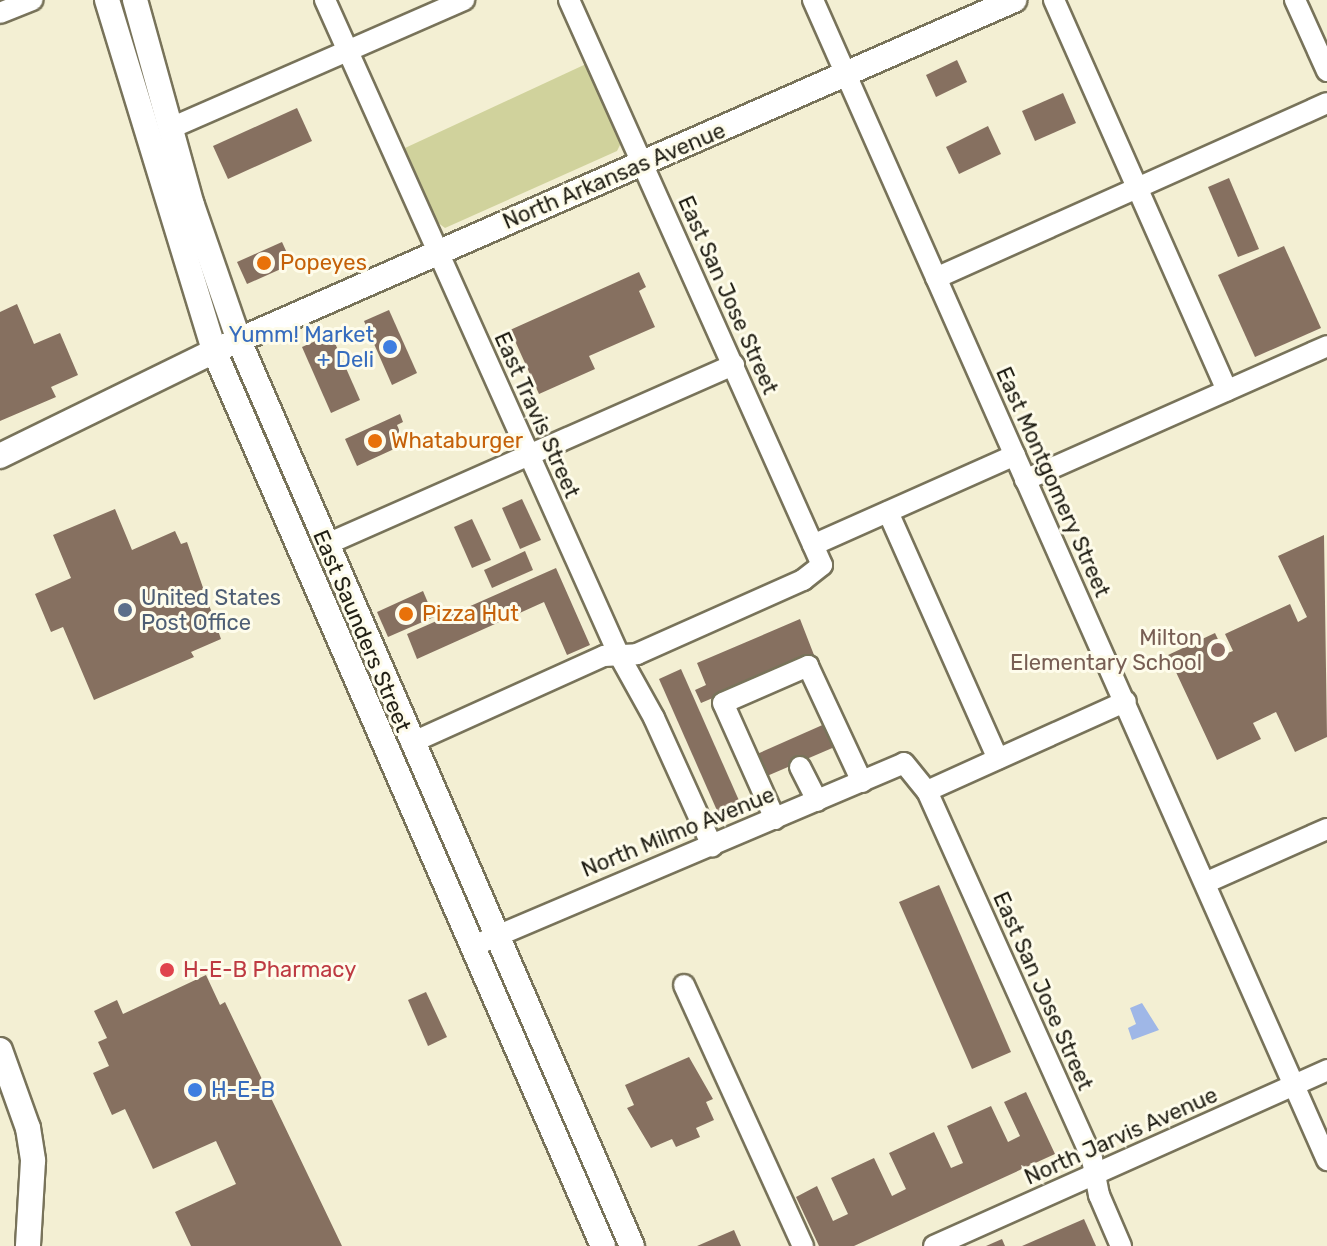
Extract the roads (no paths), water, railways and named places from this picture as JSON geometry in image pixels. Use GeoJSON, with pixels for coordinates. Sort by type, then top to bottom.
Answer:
{"type":"FeatureCollection","features":[{"type":"Feature","properties":{"kind":"main road","name":"East Saunders Street"},"geometry":{"type":"LineString","coordinates":[[107,0],[214,351],[603,1246]]}},
{"type":"Feature","properties":{"kind":"main road","name":"East Saunders Street"},"geometry":{"type":"LineString","coordinates":[[135,0],[171,128],[239,341],[628,1238]]}},
{"type":"Feature","properties":{"kind":"main road","name":"North Arkansas Avenue"},"geometry":{"type":"LineString","coordinates":[[0,456],[214,351],[1014,0]]}},
{"type":"Feature","properties":{"kind":"main road"},"geometry":{"type":"LineString","coordinates":[[327,616],[346,625],[396,743],[412,770],[430,786]]}},
{"type":"Feature","properties":{"kind":"main road"},"geometry":{"type":"LineString","coordinates":[[0,1050],[28,1128],[33,1161],[28,1246]]}},
{"type":"Feature","properties":{"kind":"main road"},"geometry":{"type":"LineString","coordinates":[[564,1157],[580,1165],[606,1218],[628,1238]]}},
{"type":"Feature","properties":{"kind":"street"},"geometry":{"type":"LineString","coordinates":[[0,13],[33,0]]}},
{"type":"Feature","properties":{"kind":"street","name":"East Travis Street"},"geometry":{"type":"LineString","coordinates":[[325,0],[528,457],[619,655],[654,718],[712,846]]}},
{"type":"Feature","properties":{"kind":"street"},"geometry":{"type":"LineString","coordinates":[[171,128],[464,0]]}},
{"type":"Feature","properties":{"kind":"street","name":"East San Jose Street"},"geometry":{"type":"LineString","coordinates":[[569,0],[822,565],[803,580],[651,648],[619,655]]}},
{"type":"Feature","properties":{"kind":"street","name":"East Montgomery Street"},"geometry":{"type":"LineString","coordinates":[[813,0],[1327,1160]]}},
{"type":"Feature","properties":{"kind":"street"},"geometry":{"type":"LineString","coordinates":[[1054,0],[1227,390]]}},
{"type":"Feature","properties":{"kind":"street"},"geometry":{"type":"LineString","coordinates":[[1295,0],[1327,71]]}},
{"type":"Feature","properties":{"kind":"street"},"geometry":{"type":"LineString","coordinates":[[936,278],[1327,103]]}},
{"type":"Feature","properties":{"kind":"street"},"geometry":{"type":"LineString","coordinates":[[1025,480],[1327,346]]}},
{"type":"Feature","properties":{"kind":"street"},"geometry":{"type":"LineString","coordinates":[[325,545],[734,365]]}},
{"type":"Feature","properties":{"kind":"street"},"geometry":{"type":"LineString","coordinates":[[813,545],[1015,455]]}},
{"type":"Feature","properties":{"kind":"street"},"geometry":{"type":"LineString","coordinates":[[888,512],[998,759]]}},
{"type":"Feature","properties":{"kind":"street"},"geometry":{"type":"LineString","coordinates":[[411,743],[604,656],[619,655]]}},
{"type":"Feature","properties":{"kind":"street"},"geometry":{"type":"LineString","coordinates":[[775,819],[723,703],[808,666],[862,782]]}},
{"type":"Feature","properties":{"kind":"street"},"geometry":{"type":"LineString","coordinates":[[927,791],[1126,701]]}},
{"type":"Feature","properties":{"kind":"street","name":"East San Jose Street"},"geometry":{"type":"LineString","coordinates":[[904,763],[927,791],[1095,1175],[1121,1246]]}},
{"type":"Feature","properties":{"kind":"street","name":"North Milmo Avenue"},"geometry":{"type":"LineString","coordinates":[[471,947],[634,874],[712,846],[904,763]]}},
{"type":"Feature","properties":{"kind":"street"},"geometry":{"type":"LineString","coordinates":[[800,767],[817,801]]}},
{"type":"Feature","properties":{"kind":"street"},"geometry":{"type":"LineString","coordinates":[[1205,883],[1327,829]]}},
{"type":"Feature","properties":{"kind":"street"},"geometry":{"type":"LineString","coordinates":[[684,985],[803,1246]]}},
{"type":"Feature","properties":{"kind":"street","name":"North Jarvis Avenue"},"geometry":{"type":"LineString","coordinates":[[934,1246],[1327,1070]]}},
{"type":"Feature","properties":{"kind":"water"},"geometry":{"type":"Polygon","coordinates":[[[1142,1003],[1159,1030],[1132,1040],[1128,1028],[1136,1024],[1130,1008],[1142,1003]]]}},
{"type":"Feature","properties":{"kind":"place","name":"Popeyes"},"geometry":{"type":"Point","coordinates":[264,263]}},
{"type":"Feature","properties":{"kind":"place","name":"Yumm! Market + Deli"},"geometry":{"type":"Point","coordinates":[390,347]}},
{"type":"Feature","properties":{"kind":"place","name":"Whataburger"},"geometry":{"type":"Point","coordinates":[375,441]}},
{"type":"Feature","properties":{"kind":"place","name":"United States Post Office"},"geometry":{"type":"Point","coordinates":[125,610]}},
{"type":"Feature","properties":{"kind":"place","name":"Pizza Hut"},"geometry":{"type":"Point","coordinates":[406,614]}},
{"type":"Feature","properties":{"kind":"place","name":"Milton Elementary School"},"geometry":{"type":"Point","coordinates":[1218,650]}},
{"type":"Feature","properties":{"kind":"place","name":"H-E-B Pharmacy"},"geometry":{"type":"Point","coordinates":[167,970]}},
{"type":"Feature","properties":{"kind":"place","name":"H-E-B"},"geometry":{"type":"Point","coordinates":[195,1090]}}]}
